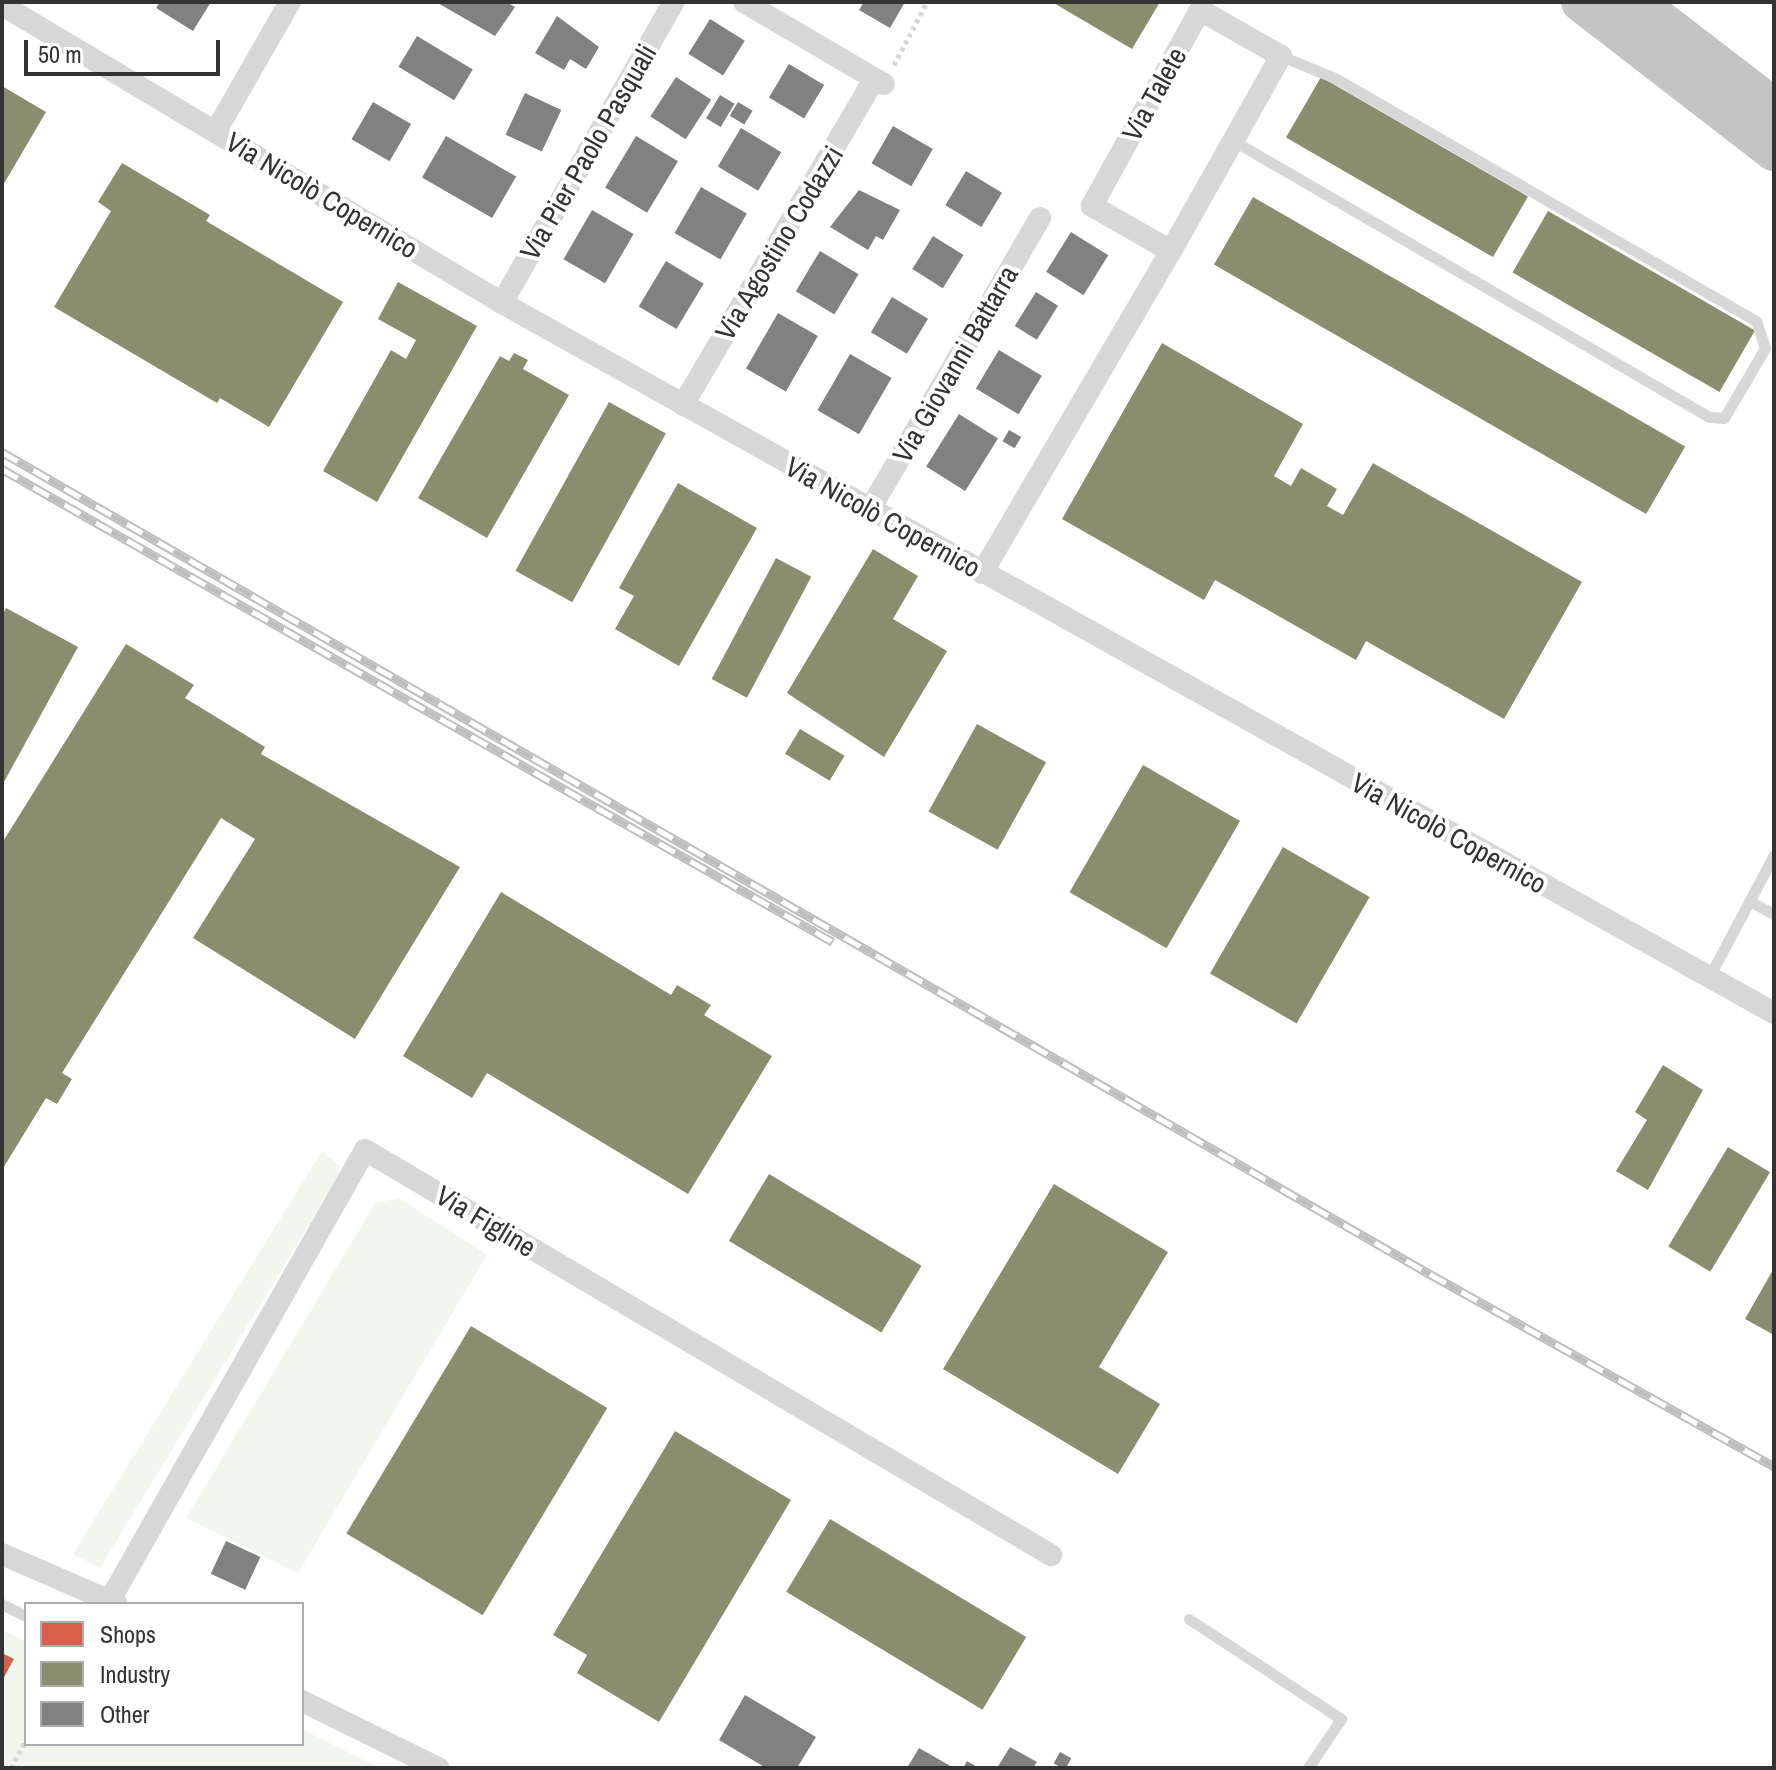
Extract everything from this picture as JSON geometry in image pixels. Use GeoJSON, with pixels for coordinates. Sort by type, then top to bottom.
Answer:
{"type":"FeatureCollection","features":[{"type":"Feature","properties":{"kind":"highway"},"geometry":{"type":"LineString","coordinates":[[1581,2],[1774,151]]}},
{"type":"Feature","properties":{"kind":"highway"},"geometry":{"type":"LineString","coordinates":[[1636,2],[1774,108]]}},
{"type":"Feature","properties":{"kind":"street"},"geometry":{"type":"LineString","coordinates":[[216,131],[290,2]]}},
{"type":"Feature","properties":{"kind":"street","name":"Via Pier Paolo Pasquali"},"geometry":{"type":"LineString","coordinates":[[502,303],[674,2]]}},
{"type":"Feature","properties":{"kind":"street"},"geometry":{"type":"LineString","coordinates":[[744,2],[879,82]]}},
{"type":"Feature","properties":{"kind":"street","name":"Via Nicolò Copernico"},"geometry":{"type":"LineString","coordinates":[[2,5],[502,303],[1774,1013]]}},
{"type":"Feature","properties":{"kind":"street","name":"Via Talete"},"geometry":{"type":"LineString","coordinates":[[1171,251],[1092,206],[1200,10],[1281,56]]}},
{"type":"Feature","properties":{"kind":"street"},"geometry":{"type":"LineString","coordinates":[[982,573],[1171,251],[1281,56]]}},
{"type":"Feature","properties":{"kind":"street","name":"Via Agostino Codazzi"},"geometry":{"type":"LineString","coordinates":[[683,405],[879,82]]}},
{"type":"Feature","properties":{"kind":"street","name":"Via Giovanni Battarra"},"geometry":{"type":"LineString","coordinates":[[870,509],[1040,218]]}},
{"type":"Feature","properties":{"kind":"street","name":"Via Figline"},"geometry":{"type":"LineString","coordinates":[[114,1602],[365,1150],[1051,1555]]}},
{"type":"Feature","properties":{"kind":"street"},"geometry":{"type":"LineString","coordinates":[[2,1554],[114,1602]]}},
{"type":"Feature","properties":{"kind":"street"},"geometry":{"type":"LineString","coordinates":[[304,1702],[438,1768]]}},
{"type":"Feature","properties":{"kind":"lane"},"geometry":{"type":"LineString","coordinates":[[1234,141],[1709,417],[1724,418],[1765,348],[1756,321],[1335,78],[1281,56]]}},
{"type":"Feature","properties":{"kind":"lane"},"geometry":{"type":"LineString","coordinates":[[1709,977],[1774,855]]}},
{"type":"Feature","properties":{"kind":"lane"},"geometry":{"type":"LineString","coordinates":[[1751,902],[1774,914]]}},
{"type":"Feature","properties":{"kind":"lane"},"geometry":{"type":"LineString","coordinates":[[2,1604],[24,1615]]}},
{"type":"Feature","properties":{"kind":"lane"},"geometry":{"type":"LineString","coordinates":[[1189,1619],[1341,1719],[1308,1768]]}},
{"type":"Feature","properties":{"kind":"path"},"geometry":{"type":"LineString","coordinates":[[879,82],[927,2]]}},
{"type":"Feature","properties":{"kind":"path"},"geometry":{"type":"LineString","coordinates":[[11,1768],[24,1744]]}},
{"type":"Feature","properties":{"kind":"shaded area"},"geometry":{"type":"Polygon","coordinates":[[[322,1151],[340,1167],[338,1177],[100,1568],[73,1554],[322,1151]]]}},
{"type":"Feature","properties":{"kind":"shaded area"},"geometry":{"type":"Polygon","coordinates":[[[399,1198],[487,1255],[298,1573],[186,1518],[375,1203],[399,1198]]]}},
{"type":"Feature","properties":{"kind":"shaded area"},"geometry":{"type":"Polygon","coordinates":[[[2,1630],[24,1641],[24,1746],[304,1746],[304,1730],[381,1768],[2,1768],[2,1630]]]}},
{"type":"Feature","properties":{"kind":"building: Shops"},"geometry":{"type":"Polygon","coordinates":[[[2,1653],[14,1659],[2,1681],[2,1653]]]}},
{"type":"Feature","properties":{"kind":"building: Industry"},"geometry":{"type":"Polygon","coordinates":[[[1052,2],[1160,2],[1132,49],[1052,2]]]}},
{"type":"Feature","properties":{"kind":"building: Industry"},"geometry":{"type":"Polygon","coordinates":[[[1321,77],[1528,196],[1493,257],[1286,138],[1321,77]]]}},
{"type":"Feature","properties":{"kind":"building: Industry"},"geometry":{"type":"Polygon","coordinates":[[[2,86],[46,112],[2,187],[2,86]]]}},
{"type":"Feature","properties":{"kind":"building: Industry"},"geometry":{"type":"Polygon","coordinates":[[[122,163],[210,215],[206,221],[343,302],[269,427],[220,398],[217,403],[54,307],[111,211],[98,202],[122,163]]]}},
{"type":"Feature","properties":{"kind":"building: Industry"},"geometry":{"type":"Polygon","coordinates":[[[1253,197],[1685,447],[1646,514],[1214,265],[1253,197]]]}},
{"type":"Feature","properties":{"kind":"building: Industry"},"geometry":{"type":"Polygon","coordinates":[[[1548,211],[1755,331],[1719,392],[1512,272],[1548,211]]]}},
{"type":"Feature","properties":{"kind":"building: Industry"},"geometry":{"type":"Polygon","coordinates":[[[398,282],[477,326],[377,502],[323,471],[391,350],[406,359],[416,340],[378,319],[398,282]]]}},
{"type":"Feature","properties":{"kind":"building: Industry"},"geometry":{"type":"Polygon","coordinates":[[[1162,343],[1303,424],[1274,476],[1291,486],[1301,468],[1337,489],[1327,506],[1343,515],[1373,463],[1582,582],[1504,719],[1366,641],[1356,660],[1215,580],[1204,600],[1062,519],[1162,343]]]}},
{"type":"Feature","properties":{"kind":"building: Industry"},"geometry":{"type":"Polygon","coordinates":[[[514,353],[528,360],[523,369],[569,395],[487,538],[418,498],[500,356],[509,361],[514,353]]]}},
{"type":"Feature","properties":{"kind":"building: Industry"},"geometry":{"type":"Polygon","coordinates":[[[609,402],[666,434],[572,602],[515,571],[609,402]]]}},
{"type":"Feature","properties":{"kind":"building: Industry"},"geometry":{"type":"Polygon","coordinates":[[[678,483],[757,528],[679,666],[615,629],[634,596],[619,588],[678,483]]]}},
{"type":"Feature","properties":{"kind":"building: Industry"},"geometry":{"type":"Polygon","coordinates":[[[873,549],[918,576],[893,619],[947,651],[884,757],[787,693],[873,549]]]}},
{"type":"Feature","properties":{"kind":"building: Industry"},"geometry":{"type":"Polygon","coordinates":[[[776,558],[811,577],[747,698],[712,679],[776,558]]]}},
{"type":"Feature","properties":{"kind":"building: Industry"},"geometry":{"type":"Polygon","coordinates":[[[6,608],[78,647],[4,782],[2,616],[6,608]]]}},
{"type":"Feature","properties":{"kind":"building: Industry"},"geometry":{"type":"Polygon","coordinates":[[[126,644],[194,685],[185,698],[265,747],[261,754],[460,867],[355,1039],[193,938],[255,839],[221,818],[62,1073],[72,1079],[57,1104],[46,1098],[2,1170],[2,843],[126,644]]]}},
{"type":"Feature","properties":{"kind":"building: Industry"},"geometry":{"type":"Polygon","coordinates":[[[977,724],[1046,762],[998,850],[929,811],[977,724]]]}},
{"type":"Feature","properties":{"kind":"building: Industry"},"geometry":{"type":"Polygon","coordinates":[[[800,729],[845,756],[830,781],[785,754],[800,729]]]}},
{"type":"Feature","properties":{"kind":"building: Industry"},"geometry":{"type":"Polygon","coordinates":[[[1143,765],[1240,821],[1166,948],[1070,892],[1143,765]]]}},
{"type":"Feature","properties":{"kind":"building: Industry"},"geometry":{"type":"Polygon","coordinates":[[[1283,847],[1370,897],[1297,1023],[1210,973],[1283,847]]]}},
{"type":"Feature","properties":{"kind":"building: Industry"},"geometry":{"type":"Polygon","coordinates":[[[501,892],[671,995],[677,985],[711,1005],[704,1015],[772,1056],[688,1194],[487,1073],[472,1098],[403,1056],[501,892]]]}},
{"type":"Feature","properties":{"kind":"building: Industry"},"geometry":{"type":"Polygon","coordinates":[[[1663,1065],[1703,1090],[1648,1190],[1616,1171],[1647,1120],[1635,1112],[1663,1065]]]}},
{"type":"Feature","properties":{"kind":"building: Industry"},"geometry":{"type":"Polygon","coordinates":[[[1728,1147],[1770,1172],[1710,1272],[1668,1246],[1728,1147]]]}},
{"type":"Feature","properties":{"kind":"building: Industry"},"geometry":{"type":"Polygon","coordinates":[[[769,1174],[922,1266],[881,1333],[729,1241],[769,1174]]]}},
{"type":"Feature","properties":{"kind":"building: Industry"},"geometry":{"type":"Polygon","coordinates":[[[1054,1184],[1168,1252],[1099,1367],[1160,1404],[1118,1474],[943,1369],[1054,1184]]]}},
{"type":"Feature","properties":{"kind":"building: Industry"},"geometry":{"type":"Polygon","coordinates":[[[1774,1268],[1774,1335],[1745,1319],[1774,1268]]]}},
{"type":"Feature","properties":{"kind":"building: Industry"},"geometry":{"type":"Polygon","coordinates":[[[471,1326],[607,1408],[483,1615],[346,1533],[471,1326]]]}},
{"type":"Feature","properties":{"kind":"building: Industry"},"geometry":{"type":"Polygon","coordinates":[[[675,1431],[791,1500],[659,1722],[577,1673],[587,1655],[553,1635],[675,1431]]]}},
{"type":"Feature","properties":{"kind":"building: Industry"},"geometry":{"type":"Polygon","coordinates":[[[830,1519],[1026,1637],[983,1710],[786,1592],[830,1519]]]}},
{"type":"Feature","properties":{"kind":"building: Other"},"geometry":{"type":"Polygon","coordinates":[[[160,2],[211,2],[193,31],[156,8],[160,2]]]}},
{"type":"Feature","properties":{"kind":"building: Other"},"geometry":{"type":"Polygon","coordinates":[[[436,2],[506,2],[515,7],[495,36],[436,2]]]}},
{"type":"Feature","properties":{"kind":"building: Other"},"geometry":{"type":"Polygon","coordinates":[[[864,2],[905,2],[890,28],[859,10],[864,2]]]}},
{"type":"Feature","properties":{"kind":"building: Other"},"geometry":{"type":"Polygon","coordinates":[[[557,16],[599,47],[586,69],[570,59],[564,70],[535,53],[557,16]]]}},
{"type":"Feature","properties":{"kind":"building: Other"},"geometry":{"type":"Polygon","coordinates":[[[710,19],[745,41],[723,75],[688,54],[710,19]]]}},
{"type":"Feature","properties":{"kind":"building: Other"},"geometry":{"type":"Polygon","coordinates":[[[417,36],[473,69],[454,100],[398,67],[417,36]]]}},
{"type":"Feature","properties":{"kind":"building: Other"},"geometry":{"type":"Polygon","coordinates":[[[789,64],[824,85],[804,119],[769,97],[789,64]]]}},
{"type":"Feature","properties":{"kind":"building: Other"},"geometry":{"type":"Polygon","coordinates":[[[676,77],[711,100],[686,139],[650,116],[676,77]]]}},
{"type":"Feature","properties":{"kind":"building: Other"},"geometry":{"type":"Polygon","coordinates":[[[525,93],[561,110],[542,152],[506,135],[525,93]]]}},
{"type":"Feature","properties":{"kind":"building: Other"},"geometry":{"type":"Polygon","coordinates":[[[720,95],[735,104],[721,127],[706,118],[720,95]]]}},
{"type":"Feature","properties":{"kind":"building: Other"},"geometry":{"type":"Polygon","coordinates":[[[373,102],[411,124],[390,161],[352,139],[373,102]]]}},
{"type":"Feature","properties":{"kind":"building: Other"},"geometry":{"type":"Polygon","coordinates":[[[738,102],[753,111],[744,124],[730,116],[738,102]]]}},
{"type":"Feature","properties":{"kind":"building: Other"},"geometry":{"type":"Polygon","coordinates":[[[893,126],[933,149],[911,186],[872,163],[893,126]]]}},
{"type":"Feature","properties":{"kind":"building: Other"},"geometry":{"type":"Polygon","coordinates":[[[741,128],[781,152],[758,191],[718,167],[741,128]]]}},
{"type":"Feature","properties":{"kind":"building: Other"},"geometry":{"type":"Polygon","coordinates":[[[446,136],[516,176],[492,218],[422,178],[446,136]]]}},
{"type":"Feature","properties":{"kind":"building: Other"},"geometry":{"type":"Polygon","coordinates":[[[636,136],[678,161],[647,213],[605,187],[636,136]]]}},
{"type":"Feature","properties":{"kind":"building: Other"},"geometry":{"type":"Polygon","coordinates":[[[966,171],[1002,193],[981,227],[945,205],[966,171]]]}},
{"type":"Feature","properties":{"kind":"building: Other"},"geometry":{"type":"Polygon","coordinates":[[[701,187],[747,214],[720,259],[674,233],[701,187]]]}},
{"type":"Feature","properties":{"kind":"building: Other"},"geometry":{"type":"Polygon","coordinates":[[[859,190],[900,210],[883,240],[876,236],[868,250],[830,227],[859,190]]]}},
{"type":"Feature","properties":{"kind":"building: Other"},"geometry":{"type":"Polygon","coordinates":[[[592,210],[634,234],[605,283],[564,259],[592,210]]]}},
{"type":"Feature","properties":{"kind":"building: Other"},"geometry":{"type":"Polygon","coordinates":[[[1071,232],[1108,255],[1083,295],[1046,272],[1071,232]]]}},
{"type":"Feature","properties":{"kind":"building: Other"},"geometry":{"type":"Polygon","coordinates":[[[933,236],[964,255],[943,288],[912,269],[933,236]]]}},
{"type":"Feature","properties":{"kind":"building: Other"},"geometry":{"type":"Polygon","coordinates":[[[820,251],[859,274],[834,314],[796,291],[820,251]]]}},
{"type":"Feature","properties":{"kind":"building: Other"},"geometry":{"type":"Polygon","coordinates":[[[666,261],[704,284],[676,329],[639,306],[666,261]]]}},
{"type":"Feature","properties":{"kind":"building: Other"},"geometry":{"type":"Polygon","coordinates":[[[1036,292],[1058,306],[1037,340],[1015,326],[1036,292]]]}},
{"type":"Feature","properties":{"kind":"building: Other"},"geometry":{"type":"Polygon","coordinates":[[[892,297],[928,319],[907,354],[871,332],[892,297]]]}},
{"type":"Feature","properties":{"kind":"building: Other"},"geometry":{"type":"Polygon","coordinates":[[[778,313],[818,336],[786,391],[746,368],[778,313]]]}},
{"type":"Feature","properties":{"kind":"building: Other"},"geometry":{"type":"Polygon","coordinates":[[[999,350],[1042,376],[1019,414],[976,389],[999,350]]]}},
{"type":"Feature","properties":{"kind":"building: Other"},"geometry":{"type":"Polygon","coordinates":[[[850,354],[892,378],[859,434],[818,410],[850,354]]]}},
{"type":"Feature","properties":{"kind":"building: Other"},"geometry":{"type":"Polygon","coordinates":[[[959,414],[998,438],[965,491],[926,467],[959,414]]]}},
{"type":"Feature","properties":{"kind":"building: Other"},"geometry":{"type":"Polygon","coordinates":[[[1009,430],[1021,437],[1015,448],[1002,441],[1009,430]]]}},
{"type":"Feature","properties":{"kind":"building: Other"},"geometry":{"type":"Polygon","coordinates":[[[226,1541],[260,1557],[245,1590],[211,1574],[226,1541]]]}},
{"type":"Feature","properties":{"kind":"building: Other"},"geometry":{"type":"Polygon","coordinates":[[[745,1695],[816,1737],[797,1768],[766,1768],[719,1740],[745,1695]]]}},
{"type":"Feature","properties":{"kind":"building: Other"},"geometry":{"type":"Polygon","coordinates":[[[1010,1747],[1037,1762],[1033,1768],[997,1768],[1010,1747]]]}},
{"type":"Feature","properties":{"kind":"building: Other"},"geometry":{"type":"Polygon","coordinates":[[[919,1748],[954,1768],[907,1768],[919,1748]]]}},
{"type":"Feature","properties":{"kind":"building: Other"},"geometry":{"type":"Polygon","coordinates":[[[1060,1752],[1071,1758],[1066,1768],[1054,1763],[1060,1752]]]}},
{"type":"Feature","properties":{"kind":"building: Other"},"geometry":{"type":"Polygon","coordinates":[[[967,1761],[979,1768],[963,1768],[967,1761]]]}},
{"type":"Feature","properties":{"kind":"railway"},"geometry":{"type":"LineString","coordinates":[[2,452],[1430,1274],[1774,1466]]}},
{"type":"Feature","properties":{"kind":"railway"},"geometry":{"type":"LineString","coordinates":[[2,469],[833,942]]}}]}
